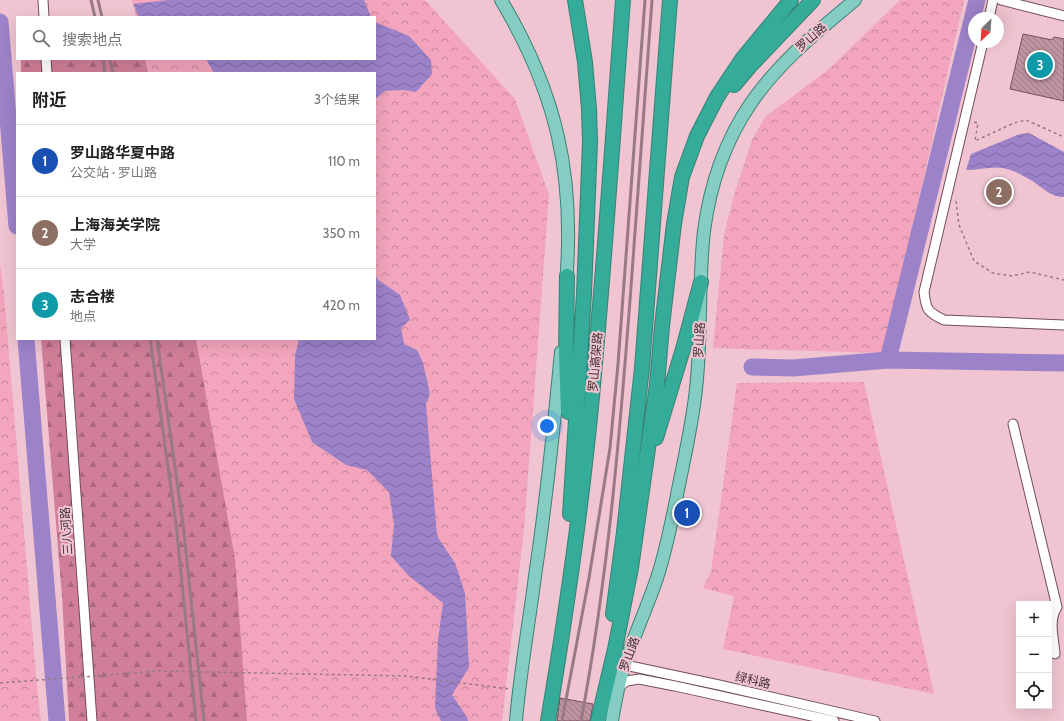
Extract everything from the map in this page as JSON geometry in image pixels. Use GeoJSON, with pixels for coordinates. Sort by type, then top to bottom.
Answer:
{"type":"FeatureCollection","features":[{"type":"Feature","properties":{"kind":"highway"},"geometry":{"type":"LineString","coordinates":[[570,0],[577,23],[585,62]]}},
{"type":"Feature","properties":{"kind":"highway"},"geometry":{"type":"LineString","coordinates":[[547,721],[569,526],[584,294],[589,175],[589,110],[585,62],[575,0]]}},
{"type":"Feature","properties":{"kind":"highway","name":"罗山高架路"},"geometry":{"type":"LineString","coordinates":[[547,721],[566,608],[585,459],[595,364],[623,0]]}},
{"type":"Feature","properties":{"kind":"highway"},"geometry":{"type":"LineString","coordinates":[[595,721],[613,615],[642,361],[670,0]]}},
{"type":"Feature","properties":{"kind":"highway"},"geometry":{"type":"LineString","coordinates":[[598,721],[631,568],[657,385],[662,326],[682,177],[689,155],[707,117],[791,0]]}},
{"type":"Feature","properties":{"kind":"highway"},"geometry":{"type":"LineString","coordinates":[[747,62],[813,0]]}},
{"type":"Feature","properties":{"kind":"highway"},"geometry":{"type":"LineString","coordinates":[[567,276],[566,355],[570,442],[569,526]]}},
{"type":"Feature","properties":{"kind":"highway"},"geometry":{"type":"LineString","coordinates":[[639,510],[650,461],[702,282]]}},
{"type":"Feature","properties":{"kind":"main road"},"geometry":{"type":"LineString","coordinates":[[501,0],[517,26],[535,64],[556,124],[562,150],[568,203],[567,276],[552,450],[516,721]]}},
{"type":"Feature","properties":{"kind":"main road","name":"罗山路"},"geometry":{"type":"LineString","coordinates":[[612,721],[618,687],[624,665],[657,578],[668,538],[686,454],[696,389],[704,232],[708,205],[719,165],[738,124],[751,102],[771,76],[796,50],[854,0]]}},
{"type":"Feature","properties":{"kind":"street"},"geometry":{"type":"LineString","coordinates":[[43,0],[44,16]]}},
{"type":"Feature","properties":{"kind":"street"},"geometry":{"type":"LineString","coordinates":[[990,12],[993,0]]}},
{"type":"Feature","properties":{"kind":"street"},"geometry":{"type":"LineString","coordinates":[[1001,0],[1064,16]]}},
{"type":"Feature","properties":{"kind":"street"},"geometry":{"type":"LineString","coordinates":[[982,48],[924,292],[925,306],[934,316],[944,320],[1064,325]]}},
{"type":"Feature","properties":{"kind":"street"},"geometry":{"type":"LineString","coordinates":[[46,60],[47,72]]}},
{"type":"Feature","properties":{"kind":"street","name":"三八河路"},"geometry":{"type":"LineString","coordinates":[[65,340],[92,721]]}},
{"type":"Feature","properties":{"kind":"street"},"geometry":{"type":"LineString","coordinates":[[1013,424],[1057,607],[1053,614],[1052,621],[1055,654]]}},
{"type":"Feature","properties":{"kind":"street","name":"绿科路"},"geometry":{"type":"LineString","coordinates":[[624,665],[875,721]]}},
{"type":"Feature","properties":{"kind":"street","name":"绿科路"},"geometry":{"type":"LineString","coordinates":[[618,687],[627,681],[639,679],[834,721]]}},
{"type":"Feature","properties":{"kind":"path"},"geometry":{"type":"LineString","coordinates":[[965,120],[978,123],[975,141],[1014,123],[1026,120],[1064,137]]}},
{"type":"Feature","properties":{"kind":"path"},"geometry":{"type":"LineString","coordinates":[[955,199],[959,225],[974,261],[993,273],[1012,276],[1030,272],[1064,280]]}},
{"type":"Feature","properties":{"kind":"path"},"geometry":{"type":"LineString","coordinates":[[0,683],[159,672],[406,676],[519,690]]}},
{"type":"Feature","properties":{"kind":"green space"},"geometry":{"type":"Polygon","coordinates":[[[132,0],[425,0],[515,99],[549,195],[524,530],[502,721],[247,721],[235,559],[196,340],[376,340],[376,72],[148,72],[145,60],[376,60],[376,16],[136,16],[132,0]]]}},
{"type":"Feature","properties":{"kind":"green space"},"geometry":{"type":"Polygon","coordinates":[[[900,0],[964,0],[884,353],[713,348],[724,235],[734,195],[752,140],[765,117],[829,69],[900,0]]]}},
{"type":"Feature","properties":{"kind":"green space"},"geometry":{"type":"Polygon","coordinates":[[[21,60],[207,60],[213,72],[21,72],[21,60]]]}},
{"type":"Feature","properties":{"kind":"green space"},"geometry":{"type":"Polygon","coordinates":[[[0,264],[4,294],[41,721],[0,721],[0,264]]]}},
{"type":"Feature","properties":{"kind":"green space"},"geometry":{"type":"Polygon","coordinates":[[[41,340],[248,340],[299,721],[69,721],[62,597],[41,340]]]}},
{"type":"Feature","properties":{"kind":"green space"},"geometry":{"type":"Polygon","coordinates":[[[864,382],[934,694],[723,649],[734,596],[703,588],[711,572],[737,383],[864,382]]]}},
{"type":"Feature","properties":{"kind":"water"},"geometry":{"type":"Polygon","coordinates":[[[169,0],[364,0],[371,16],[139,16],[133,4],[169,0]]]}},
{"type":"Feature","properties":{"kind":"water"},"geometry":{"type":"Polygon","coordinates":[[[376,22],[409,36],[431,60],[432,74],[416,92],[404,90],[385,91],[376,98],[376,72],[213,72],[207,60],[376,60],[376,22]]]}},
{"type":"Feature","properties":{"kind":"water"},"geometry":{"type":"Polygon","coordinates":[[[1029,133],[1064,152],[1064,197],[1055,196],[1034,182],[1007,169],[994,167],[966,170],[971,154],[1020,134],[1029,133]]]}},
{"type":"Feature","properties":{"kind":"water"},"geometry":{"type":"Polygon","coordinates":[[[376,276],[377,279],[400,295],[410,320],[401,328],[404,344],[417,350],[423,363],[430,394],[426,404],[437,536],[455,563],[465,593],[469,667],[452,695],[467,717],[468,721],[441,721],[435,708],[438,639],[443,603],[409,576],[391,556],[394,524],[389,492],[367,470],[346,465],[312,442],[294,399],[295,356],[299,340],[376,340],[376,276]]]}},
{"type":"Feature","properties":{"kind":"building"},"geometry":{"type":"Polygon","coordinates":[[[1023,34],[1052,40],[1054,37],[1064,39],[1064,101],[1010,89],[1023,34]]]}},
{"type":"Feature","properties":{"kind":"building"},"geometry":{"type":"Polygon","coordinates":[[[560,698],[593,704],[590,721],[557,721],[560,698]]]}},
{"type":"Feature","properties":{"kind":"waterway"},"geometry":{"type":"LineString","coordinates":[[888,360],[977,0]]}},
{"type":"Feature","properties":{"kind":"waterway"},"geometry":{"type":"LineString","coordinates":[[0,22],[16,214]]}},
{"type":"Feature","properties":{"kind":"waterway"},"geometry":{"type":"LineString","coordinates":[[26,340],[57,721]]}},
{"type":"Feature","properties":{"kind":"waterway"},"geometry":{"type":"LineString","coordinates":[[752,367],[793,368],[888,360],[1064,363]]}},
{"type":"Feature","properties":{"kind":"railway"},"geometry":{"type":"LineString","coordinates":[[91,0],[95,16]]}},
{"type":"Feature","properties":{"kind":"railway"},"geometry":{"type":"LineString","coordinates":[[98,0],[102,16]]}},
{"type":"Feature","properties":{"kind":"railway"},"geometry":{"type":"LineString","coordinates":[[562,721],[589,578],[610,448],[618,364],[645,0]]}},
{"type":"Feature","properties":{"kind":"railway"},"geometry":{"type":"LineString","coordinates":[[581,721],[599,613],[612,505],[631,287],[652,0]]}},
{"type":"Feature","properties":{"kind":"railway"},"geometry":{"type":"LineString","coordinates":[[103,60],[105,72]]}},
{"type":"Feature","properties":{"kind":"railway"},"geometry":{"type":"LineString","coordinates":[[110,60],[113,72]]}},
{"type":"Feature","properties":{"kind":"railway"},"geometry":{"type":"LineString","coordinates":[[150,340],[176,524],[196,721]]}},
{"type":"Feature","properties":{"kind":"railway"},"geometry":{"type":"LineString","coordinates":[[157,340],[183,524],[204,721]]}},
{"type":"Feature","properties":{"kind":"place","name":"志合楼"},"geometry":{"type":"Point","coordinates":[1040,65]}},
{"type":"Feature","properties":{"kind":"place","name":"上海海关学院"},"geometry":{"type":"Point","coordinates":[999,192]}},
{"type":"Feature","properties":{"kind":"place","name":"罗山路华夏中路"},"geometry":{"type":"Point","coordinates":[687,513]}}]}
